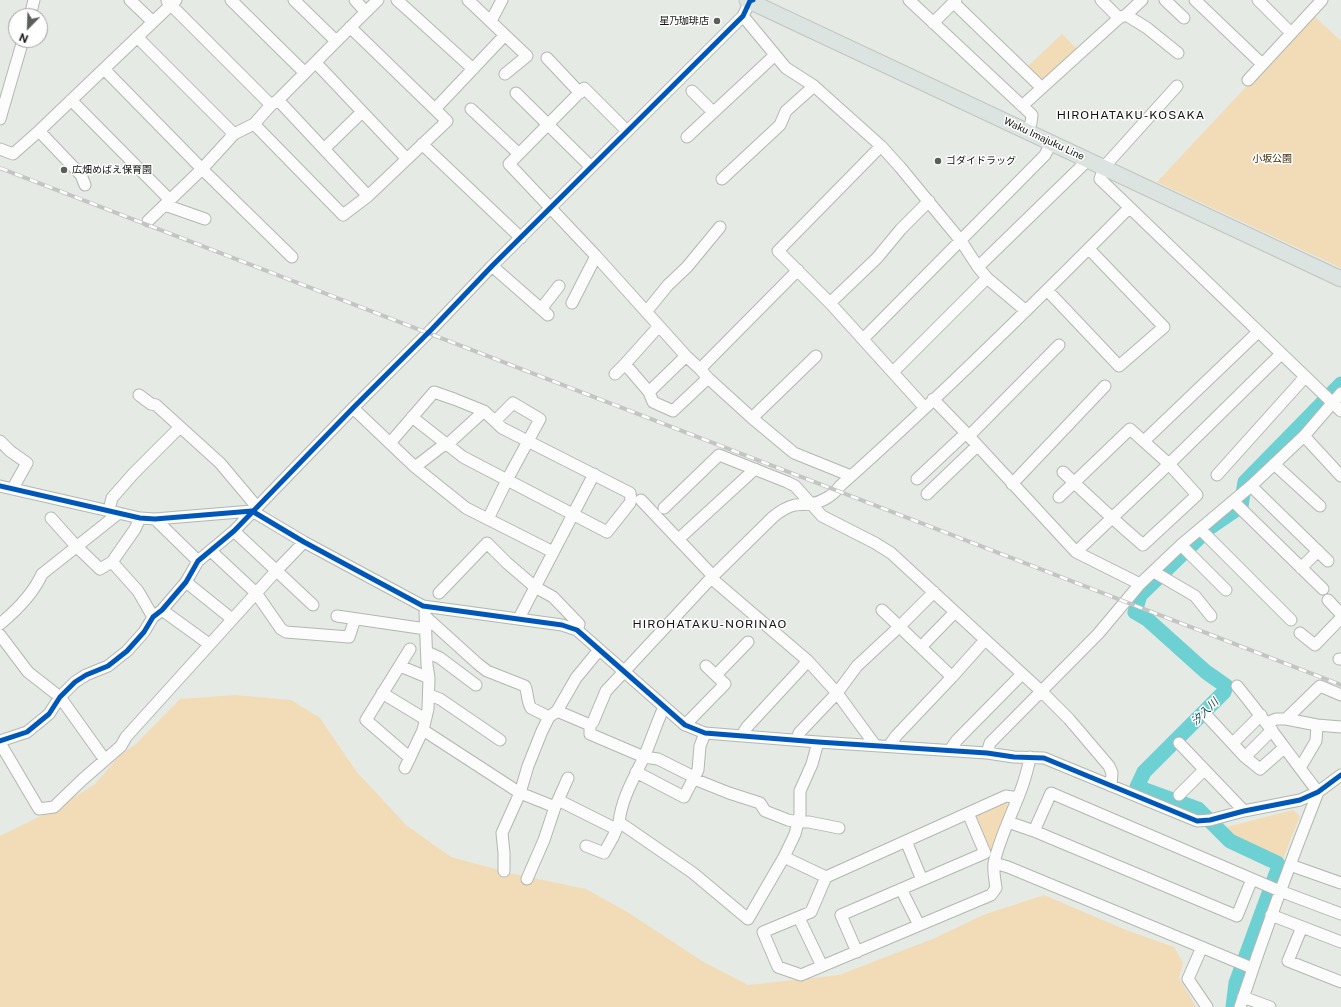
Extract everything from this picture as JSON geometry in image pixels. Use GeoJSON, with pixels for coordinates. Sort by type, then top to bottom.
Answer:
{"type":"FeatureCollection","features":[{"type":"Feature","properties":{"kind":"main road","name":"Waku Imajuku Line"},"geometry":{"type":"LineString","coordinates":[[750,0],[1341,279]]}},
{"type":"Feature","properties":{"kind":"street"},"geometry":{"type":"LineString","coordinates":[[130,0],[153,22]]}},
{"type":"Feature","properties":{"kind":"street"},"geometry":{"type":"LineString","coordinates":[[231,0],[305,73]]}},
{"type":"Feature","properties":{"kind":"street"},"geometry":{"type":"LineString","coordinates":[[294,0],[336,41]]}},
{"type":"Feature","properties":{"kind":"street"},"geometry":{"type":"LineString","coordinates":[[355,0],[366,12]]}},
{"type":"Feature","properties":{"kind":"street"},"geometry":{"type":"LineString","coordinates":[[148,222],[202,169],[234,134],[254,124],[378,0]]}},
{"type":"Feature","properties":{"kind":"street"},"geometry":{"type":"LineString","coordinates":[[397,0],[473,69]]}},
{"type":"Feature","properties":{"kind":"street"},"geometry":{"type":"LineString","coordinates":[[468,0],[527,56],[505,74]]}},
{"type":"Feature","properties":{"kind":"street"},"geometry":{"type":"LineString","coordinates":[[491,21],[502,0]]}},
{"type":"Feature","properties":{"kind":"street"},"geometry":{"type":"LineString","coordinates":[[304,542],[209,644],[126,737],[121,746],[54,807],[40,809],[0,742],[27,732],[49,714],[60,697],[75,682],[86,675],[108,666],[127,651],[144,632],[153,617],[162,610],[186,582],[198,561],[234,531],[492,266],[742,16],[750,0]]}},
{"type":"Feature","properties":{"kind":"street"},"geometry":{"type":"LineString","coordinates":[[1101,0],[1123,16],[1148,28],[1178,54]]}},
{"type":"Feature","properties":{"kind":"street"},"geometry":{"type":"LineString","coordinates":[[1022,106],[1142,0]]}},
{"type":"Feature","properties":{"kind":"street"},"geometry":{"type":"LineString","coordinates":[[1165,0],[1184,18]]}},
{"type":"Feature","properties":{"kind":"street"},"geometry":{"type":"LineString","coordinates":[[1195,0],[1262,64]]}},
{"type":"Feature","properties":{"kind":"street"},"geometry":{"type":"LineString","coordinates":[[1258,0],[1291,33]]}},
{"type":"Feature","properties":{"kind":"street"},"geometry":{"type":"LineString","coordinates":[[1248,80],[1322,0]]}},
{"type":"Feature","properties":{"kind":"street"},"geometry":{"type":"LineString","coordinates":[[911,1],[1032,115],[1031,123],[1027,131]]}},
{"type":"Feature","properties":{"kind":"street"},"geometry":{"type":"LineString","coordinates":[[933,23],[955,1],[1042,88]]}},
{"type":"Feature","properties":{"kind":"street"},"geometry":{"type":"LineString","coordinates":[[0,149],[13,154],[104,69],[172,2],[324,149],[368,196]]}},
{"type":"Feature","properties":{"kind":"street"},"geometry":{"type":"LineString","coordinates":[[742,16],[786,68],[814,86],[881,146],[961,240],[978,267],[987,278],[1026,311]]}},
{"type":"Feature","properties":{"kind":"street"},"geometry":{"type":"LineString","coordinates":[[254,124],[343,215],[368,196],[447,121],[350,28]]}},
{"type":"Feature","properties":{"kind":"street"},"geometry":{"type":"LineString","coordinates":[[435,109],[505,35]]}},
{"type":"Feature","properties":{"kind":"street"},"geometry":{"type":"LineString","coordinates":[[137,37],[234,134]]}},
{"type":"Feature","properties":{"kind":"street"},"geometry":{"type":"LineString","coordinates":[[0,119],[3,96],[20,48]]}},
{"type":"Feature","properties":{"kind":"street"},"geometry":{"type":"LineString","coordinates":[[686,137],[775,55]]}},
{"type":"Feature","properties":{"kind":"street"},"geometry":{"type":"LineString","coordinates":[[547,58],[580,93]]}},
{"type":"Feature","properties":{"kind":"street"},"geometry":{"type":"LineString","coordinates":[[316,63],[407,159]]}},
{"type":"Feature","properties":{"kind":"street"},"geometry":{"type":"LineString","coordinates":[[104,69],[202,169],[292,257]]}},
{"type":"Feature","properties":{"kind":"street"},"geometry":{"type":"LineString","coordinates":[[722,179],[780,125],[786,111],[814,86]]}},
{"type":"Feature","properties":{"kind":"street"},"geometry":{"type":"LineString","coordinates":[[1177,86],[1104,167],[1100,179],[1341,411]]}},
{"type":"Feature","properties":{"kind":"street"},"geometry":{"type":"LineString","coordinates":[[627,131],[584,88],[509,164],[708,378],[752,418],[794,453],[851,476]]}},
{"type":"Feature","properties":{"kind":"street"},"geometry":{"type":"LineString","coordinates":[[692,90],[713,112]]}},
{"type":"Feature","properties":{"kind":"street"},"geometry":{"type":"LineString","coordinates":[[516,93],[591,167]]}},
{"type":"Feature","properties":{"kind":"street"},"geometry":{"type":"LineString","coordinates":[[71,100],[168,202],[205,219]]}},
{"type":"Feature","properties":{"kind":"street"},"geometry":{"type":"LineString","coordinates":[[471,110],[519,154]]}},
{"type":"Feature","properties":{"kind":"street"},"geometry":{"type":"LineString","coordinates":[[324,149],[362,112]]}},
{"type":"Feature","properties":{"kind":"street"},"geometry":{"type":"LineString","coordinates":[[38,131],[81,175],[85,185]]}},
{"type":"Feature","properties":{"kind":"street"},"geometry":{"type":"LineString","coordinates":[[863,340],[1045,155],[1051,143]]}},
{"type":"Feature","properties":{"kind":"street"},"geometry":{"type":"LineString","coordinates":[[422,144],[521,238]]}},
{"type":"Feature","properties":{"kind":"street"},"geometry":{"type":"LineString","coordinates":[[881,146],[778,251],[830,303],[925,408]]}},
{"type":"Feature","properties":{"kind":"street"},"geometry":{"type":"LineString","coordinates":[[978,267],[1088,160]]}},
{"type":"Feature","properties":{"kind":"street"},"geometry":{"type":"LineString","coordinates":[[830,303],[877,258],[929,201]]}},
{"type":"Feature","properties":{"kind":"street"},"geometry":{"type":"LineString","coordinates":[[839,828],[809,822],[788,820],[765,811],[760,803],[694,779],[690,774],[658,760],[644,757],[590,734],[590,725],[593,722],[606,692],[712,577],[778,513],[783,509],[795,505],[811,504],[830,496],[925,408],[1130,208]]}},
{"type":"Feature","properties":{"kind":"street"},"geometry":{"type":"LineString","coordinates":[[646,312],[668,285],[687,267],[720,227]]}},
{"type":"Feature","properties":{"kind":"street"},"geometry":{"type":"LineString","coordinates":[[1047,290],[1119,366],[1164,327],[1089,249]]}},
{"type":"Feature","properties":{"kind":"street"},"geometry":{"type":"LineString","coordinates":[[572,303],[596,256]]}},
{"type":"Feature","properties":{"kind":"street"},"geometry":{"type":"LineString","coordinates":[[492,266],[545,312],[559,286]]}},
{"type":"Feature","properties":{"kind":"street"},"geometry":{"type":"LineString","coordinates":[[700,369],[798,270]]}},
{"type":"Feature","properties":{"kind":"street"},"geometry":{"type":"LineString","coordinates":[[893,372],[987,278]]}},
{"type":"Feature","properties":{"kind":"street"},"geometry":{"type":"LineString","coordinates":[[615,374],[659,326]]}},
{"type":"Feature","properties":{"kind":"street"},"geometry":{"type":"LineString","coordinates":[[1144,441],[1258,332]]}},
{"type":"Feature","properties":{"kind":"street"},"geometry":{"type":"LineString","coordinates":[[917,479],[967,435],[1059,345]]}},
{"type":"Feature","properties":{"kind":"street"},"geometry":{"type":"LineString","coordinates":[[1076,552],[1169,464],[1281,354]]}},
{"type":"Feature","properties":{"kind":"street"},"geometry":{"type":"LineString","coordinates":[[649,392],[686,356]]}},
{"type":"Feature","properties":{"kind":"street"},"geometry":{"type":"LineString","coordinates":[[752,418],[816,356]]}},
{"type":"Feature","properties":{"kind":"street"},"geometry":{"type":"LineString","coordinates":[[625,364],[649,392],[653,402],[673,411],[708,378]]}},
{"type":"Feature","properties":{"kind":"street"},"geometry":{"type":"LineString","coordinates":[[1217,475],[1306,377]]}},
{"type":"Feature","properties":{"kind":"street"},"geometry":{"type":"LineString","coordinates":[[1012,484],[1105,386]]}},
{"type":"Feature","properties":{"kind":"street"},"geometry":{"type":"LineString","coordinates":[[390,443],[434,392],[454,398],[484,411],[502,428],[630,493],[630,503],[607,532],[463,457],[448,444],[412,418]]}},
{"type":"Feature","properties":{"kind":"street"},"geometry":{"type":"LineString","coordinates":[[987,752],[990,743],[1098,634],[1140,584],[1185,549],[1202,531],[1237,501],[1304,436],[1341,393]]}},
{"type":"Feature","properties":{"kind":"street"},"geometry":{"type":"LineString","coordinates":[[139,395],[151,404],[156,405],[220,463],[255,509],[304,542],[423,606],[519,618],[562,625],[577,630],[685,725],[705,733],[797,739],[818,742],[987,752],[1014,757],[1044,758],[1197,821],[1210,820],[1300,800],[1318,792],[1341,775]]}},
{"type":"Feature","properties":{"kind":"street"},"geometry":{"type":"LineString","coordinates":[[933,399],[1076,552],[1140,584]]}},
{"type":"Feature","properties":{"kind":"street"},"geometry":{"type":"LineString","coordinates":[[488,519],[540,419],[513,403],[495,421]]}},
{"type":"Feature","properties":{"kind":"street"},"geometry":{"type":"LineString","coordinates":[[353,408],[415,467],[466,508],[553,552]]}},
{"type":"Feature","properties":{"kind":"street"},"geometry":{"type":"LineString","coordinates":[[415,467],[441,447],[448,444],[484,411]]}},
{"type":"Feature","properties":{"kind":"street"},"geometry":{"type":"LineString","coordinates":[[114,512],[112,498],[134,473],[180,427]]}},
{"type":"Feature","properties":{"kind":"street"},"geometry":{"type":"LineString","coordinates":[[1059,497],[1074,483],[1130,429],[1169,464],[1197,495],[1143,545],[1111,518],[1074,483],[1063,472]]}},
{"type":"Feature","properties":{"kind":"street"},"geometry":{"type":"LineString","coordinates":[[1304,436],[1341,476]]}},
{"type":"Feature","properties":{"kind":"street"},"geometry":{"type":"LineString","coordinates":[[0,441],[10,451],[27,463],[4,488]]}},
{"type":"Feature","properties":{"kind":"street"},"geometry":{"type":"LineString","coordinates":[[927,494],[977,446]]}},
{"type":"Feature","properties":{"kind":"street"},"geometry":{"type":"LineString","coordinates":[[664,508],[719,455],[795,486],[822,516],[875,543],[891,553],[1042,692],[1069,719],[1109,766],[1112,773],[1111,786]]}},
{"type":"Feature","properties":{"kind":"street"},"geometry":{"type":"LineString","coordinates":[[1274,464],[1320,506]]}},
{"type":"Feature","properties":{"kind":"street"},"geometry":{"type":"LineString","coordinates":[[682,535],[755,469]]}},
{"type":"Feature","properties":{"kind":"street"},"geometry":{"type":"LineString","coordinates":[[519,618],[594,474]]}},
{"type":"Feature","properties":{"kind":"street"},"geometry":{"type":"LineString","coordinates":[[1251,486],[1328,561]]}},
{"type":"Feature","properties":{"kind":"street"},"geometry":{"type":"LineString","coordinates":[[4,488],[140,518],[155,519],[255,509]]}},
{"type":"Feature","properties":{"kind":"street"},"geometry":{"type":"LineString","coordinates":[[641,500],[712,577],[808,661],[837,692],[875,745]]}},
{"type":"Feature","properties":{"kind":"street"},"geometry":{"type":"LineString","coordinates":[[1237,501],[1326,594],[1341,614]]}},
{"type":"Feature","properties":{"kind":"street"},"geometry":{"type":"LineString","coordinates":[[0,624],[14,612],[37,585],[42,574],[114,512]]}},
{"type":"Feature","properties":{"kind":"street"},"geometry":{"type":"LineString","coordinates":[[51,518],[76,546],[100,569],[112,562],[135,529],[140,518]]}},
{"type":"Feature","properties":{"kind":"street"},"geometry":{"type":"LineString","coordinates":[[155,519],[198,561]]}},
{"type":"Feature","properties":{"kind":"street"},"geometry":{"type":"LineString","coordinates":[[234,531],[313,605]]}},
{"type":"Feature","properties":{"kind":"street"},"geometry":{"type":"LineString","coordinates":[[1202,531],[1291,620]]}},
{"type":"Feature","properties":{"kind":"street"},"geometry":{"type":"LineString","coordinates":[[439,593],[486,543],[535,587],[553,597],[579,624],[577,630]]}},
{"type":"Feature","properties":{"kind":"street"},"geometry":{"type":"LineString","coordinates":[[1185,549],[1226,590]]}},
{"type":"Feature","properties":{"kind":"street"},"geometry":{"type":"LineString","coordinates":[[211,551],[256,593],[281,629],[286,632],[349,637],[355,619]]}},
{"type":"Feature","properties":{"kind":"street"},"geometry":{"type":"LineString","coordinates":[[1301,568],[1318,551]]}},
{"type":"Feature","properties":{"kind":"street"},"geometry":{"type":"LineString","coordinates":[[112,562],[138,591],[153,617]]}},
{"type":"Feature","properties":{"kind":"street"},"geometry":{"type":"LineString","coordinates":[[1154,572],[1195,596],[1211,616]]}},
{"type":"Feature","properties":{"kind":"street"},"geometry":{"type":"LineString","coordinates":[[186,582],[232,619]]}},
{"type":"Feature","properties":{"kind":"street"},"geometry":{"type":"LineString","coordinates":[[797,739],[799,733],[837,692],[857,666],[934,592]]}},
{"type":"Feature","properties":{"kind":"street"},"geometry":{"type":"LineString","coordinates":[[410,649],[366,720],[408,763],[423,730],[428,709],[429,678],[427,665],[426,623],[423,606]]}},
{"type":"Feature","properties":{"kind":"street"},"geometry":{"type":"LineString","coordinates":[[162,610],[209,644]]}},
{"type":"Feature","properties":{"kind":"street"},"geometry":{"type":"LineString","coordinates":[[882,610],[952,677]]}},
{"type":"Feature","properties":{"kind":"street"},"geometry":{"type":"LineString","coordinates":[[921,647],[955,612]]}},
{"type":"Feature","properties":{"kind":"street"},"geometry":{"type":"LineString","coordinates":[[337,616],[355,619],[426,623],[487,671],[525,686],[528,692],[529,706],[590,725]]}},
{"type":"Feature","properties":{"kind":"street"},"geometry":{"type":"LineString","coordinates":[[1300,633],[1315,645],[1341,618]]}},
{"type":"Feature","properties":{"kind":"street"},"geometry":{"type":"LineString","coordinates":[[0,635],[28,672],[60,697],[105,760]]}},
{"type":"Feature","properties":{"kind":"street"},"geometry":{"type":"LineString","coordinates":[[890,746],[896,736],[985,640]]}},
{"type":"Feature","properties":{"kind":"street"},"geometry":{"type":"LineString","coordinates":[[716,675],[748,642]]}},
{"type":"Feature","properties":{"kind":"street"},"geometry":{"type":"LineString","coordinates":[[504,871],[502,833],[520,793],[528,766],[542,731],[576,678],[599,650]]}},
{"type":"Feature","properties":{"kind":"street"},"geometry":{"type":"LineString","coordinates":[[427,652],[440,658],[472,682],[478,664]]}},
{"type":"Feature","properties":{"kind":"street"},"geometry":{"type":"LineString","coordinates":[[742,736],[747,727],[808,661]]}},
{"type":"Feature","properties":{"kind":"street"},"geometry":{"type":"LineString","coordinates":[[400,666],[429,678]]}},
{"type":"Feature","properties":{"kind":"street"},"geometry":{"type":"LineString","coordinates":[[685,725],[725,684],[706,666]]}},
{"type":"Feature","properties":{"kind":"street"},"geometry":{"type":"LineString","coordinates":[[950,750],[957,740],[1022,674]]}},
{"type":"Feature","properties":{"kind":"street"},"geometry":{"type":"LineString","coordinates":[[1237,686],[1267,723],[1318,792]]}},
{"type":"Feature","properties":{"kind":"street"},"geometry":{"type":"LineString","coordinates":[[1286,719],[1320,686],[1341,695]]}},
{"type":"Feature","properties":{"kind":"street"},"geometry":{"type":"LineString","coordinates":[[382,693],[425,719]]}},
{"type":"Feature","properties":{"kind":"street"},"geometry":{"type":"LineString","coordinates":[[429,695],[440,699],[500,740]]}},
{"type":"Feature","properties":{"kind":"street"},"geometry":{"type":"LineString","coordinates":[[586,846],[604,853],[618,825],[625,798],[644,757],[655,725],[664,708]]}},
{"type":"Feature","properties":{"kind":"street"},"geometry":{"type":"LineString","coordinates":[[1207,716],[1246,757],[1260,769],[1284,748]]}},
{"type":"Feature","properties":{"kind":"street"},"geometry":{"type":"LineString","coordinates":[[1233,743],[1276,718],[1317,725],[1341,727]]}},
{"type":"Feature","properties":{"kind":"street"},"geometry":{"type":"LineString","coordinates":[[1246,757],[1267,723]]}},
{"type":"Feature","properties":{"kind":"street"},"geometry":{"type":"LineString","coordinates":[[1300,768],[1316,741],[1317,725]]}},
{"type":"Feature","properties":{"kind":"street"},"geometry":{"type":"LineString","coordinates":[[423,730],[520,793],[557,803],[618,825],[693,873],[748,919],[791,844],[798,822],[800,810],[800,791],[812,764],[818,742]]}},
{"type":"Feature","properties":{"kind":"street"},"geometry":{"type":"LineString","coordinates":[[636,772],[684,797],[698,770],[700,746],[705,733]]}},
{"type":"Feature","properties":{"kind":"street"},"geometry":{"type":"LineString","coordinates":[[1179,743],[1244,812]]}},
{"type":"Feature","properties":{"kind":"street"},"geometry":{"type":"LineString","coordinates":[[1018,798],[1006,796],[826,877],[811,912],[763,932],[778,967],[801,975],[991,895],[996,888],[994,863],[1018,798],[1030,757]]}},
{"type":"Feature","properties":{"kind":"street"},"geometry":{"type":"LineString","coordinates":[[1179,795],[1204,770]]}},
{"type":"Feature","properties":{"kind":"street"},"geometry":{"type":"LineString","coordinates":[[527,879],[568,778]]}},
{"type":"Feature","properties":{"kind":"street"},"geometry":{"type":"LineString","coordinates":[[1270,1007],[1241,1002],[1271,915],[1318,792]]}},
{"type":"Feature","properties":{"kind":"street"},"geometry":{"type":"LineString","coordinates":[[1034,831],[1051,793],[1280,891],[1341,914]]}},
{"type":"Feature","properties":{"kind":"street"},"geometry":{"type":"LineString","coordinates":[[857,952],[841,915],[985,853],[968,813]]}},
{"type":"Feature","properties":{"kind":"street"},"geometry":{"type":"LineString","coordinates":[[1008,822],[1034,831],[1237,916],[1252,879]]}},
{"type":"Feature","properties":{"kind":"street"},"geometry":{"type":"LineString","coordinates":[[906,841],[922,880]]}},
{"type":"Feature","properties":{"kind":"street"},"geometry":{"type":"LineString","coordinates":[[784,857],[826,877]]}},
{"type":"Feature","properties":{"kind":"street"},"geometry":{"type":"LineString","coordinates":[[994,863],[1008,867],[1252,968]]}},
{"type":"Feature","properties":{"kind":"street"},"geometry":{"type":"LineString","coordinates":[[1290,865],[1341,883]]}},
{"type":"Feature","properties":{"kind":"street"},"geometry":{"type":"LineString","coordinates":[[901,889],[919,925]]}},
{"type":"Feature","properties":{"kind":"street"},"geometry":{"type":"LineString","coordinates":[[1271,915],[1341,942]]}},
{"type":"Feature","properties":{"kind":"street"},"geometry":{"type":"LineString","coordinates":[[799,918],[822,966]]}},
{"type":"Feature","properties":{"kind":"street"},"geometry":{"type":"LineString","coordinates":[[1302,927],[1288,961],[1341,982]]}},
{"type":"Feature","properties":{"kind":"street"},"geometry":{"type":"LineString","coordinates":[[1202,947],[1188,979],[1207,1007]]}},
{"type":"Feature","properties":{"kind":"green space","name":"小坂公園"},"geometry":{"type":"Polygon","coordinates":[[[1313,15],[1341,41],[1341,268],[1157,182],[1313,15]]]}},
{"type":"Feature","properties":{"kind":"green space"},"geometry":{"type":"Polygon","coordinates":[[[1062,34],[1077,49],[1042,83],[1027,67],[1062,34]]]}},
{"type":"Feature","properties":{"kind":"green space"},"geometry":{"type":"Polygon","coordinates":[[[235,695],[291,700],[320,718],[356,771],[406,825],[451,857],[514,874],[586,889],[629,913],[702,961],[748,985],[839,975],[935,938],[983,915],[1044,895],[1126,930],[1174,947],[1183,963],[1179,978],[1196,1007],[0,1007],[0,836],[53,810],[95,784],[120,755],[136,744],[180,699],[235,695]]]}},
{"type":"Feature","properties":{"kind":"green space"},"geometry":{"type":"Polygon","coordinates":[[[1005,802],[1009,807],[992,855],[989,855],[973,819],[976,813],[1005,802]]]}},
{"type":"Feature","properties":{"kind":"green space"},"geometry":{"type":"Polygon","coordinates":[[[1293,810],[1300,816],[1281,864],[1231,840],[1219,829],[1293,810]]]}},
{"type":"Feature","properties":{"kind":"waterway","name":"汐入川"},"geometry":{"type":"LineString","coordinates":[[1233,1007],[1236,983],[1279,866],[1277,863],[1230,841],[1198,809],[1137,787],[1144,772],[1224,692],[1226,686],[1206,672],[1147,619],[1135,612],[1140,595],[1209,528],[1241,506],[1245,482],[1341,384]]}},
{"type":"Feature","properties":{"kind":"railway"},"geometry":{"type":"LineString","coordinates":[[0,168],[1341,685]]}},
{"type":"Feature","properties":{"kind":"cycle path"},"geometry":{"type":"LineString","coordinates":[[0,741],[27,732],[49,714],[60,697],[75,682],[86,675],[108,666],[127,651],[144,632],[153,617],[162,610],[186,582],[198,561],[234,531],[492,266],[743,16],[750,1],[753,0]]}},
{"type":"Feature","properties":{"kind":"cycle path"},"geometry":{"type":"LineString","coordinates":[[0,486],[140,518],[155,519],[252,511],[304,542],[423,606],[562,625],[577,630],[685,725],[705,733],[987,753],[1014,757],[1044,758],[1197,821],[1210,820],[1244,811],[1300,800],[1318,792],[1341,775]]}},
{"type":"Feature","properties":{"kind":"place","name":"星乃珈琲店"},"geometry":{"type":"Point","coordinates":[717,21]}},
{"type":"Feature","properties":{"kind":"place","name":"ゴダイドラッグ"},"geometry":{"type":"Point","coordinates":[938,161]}},
{"type":"Feature","properties":{"kind":"place","name":"広畑めばえ保育園"},"geometry":{"type":"Point","coordinates":[64,170]}},
{"type":"Feature","properties":{"kind":"district","name":"HIROHATAKU-KOSAKA"},"geometry":{"type":"Point","coordinates":[1131,115]}},
{"type":"Feature","properties":{"kind":"district","name":"HIROHATAKU-NORINAO"},"geometry":{"type":"Point","coordinates":[710,624]}}]}
